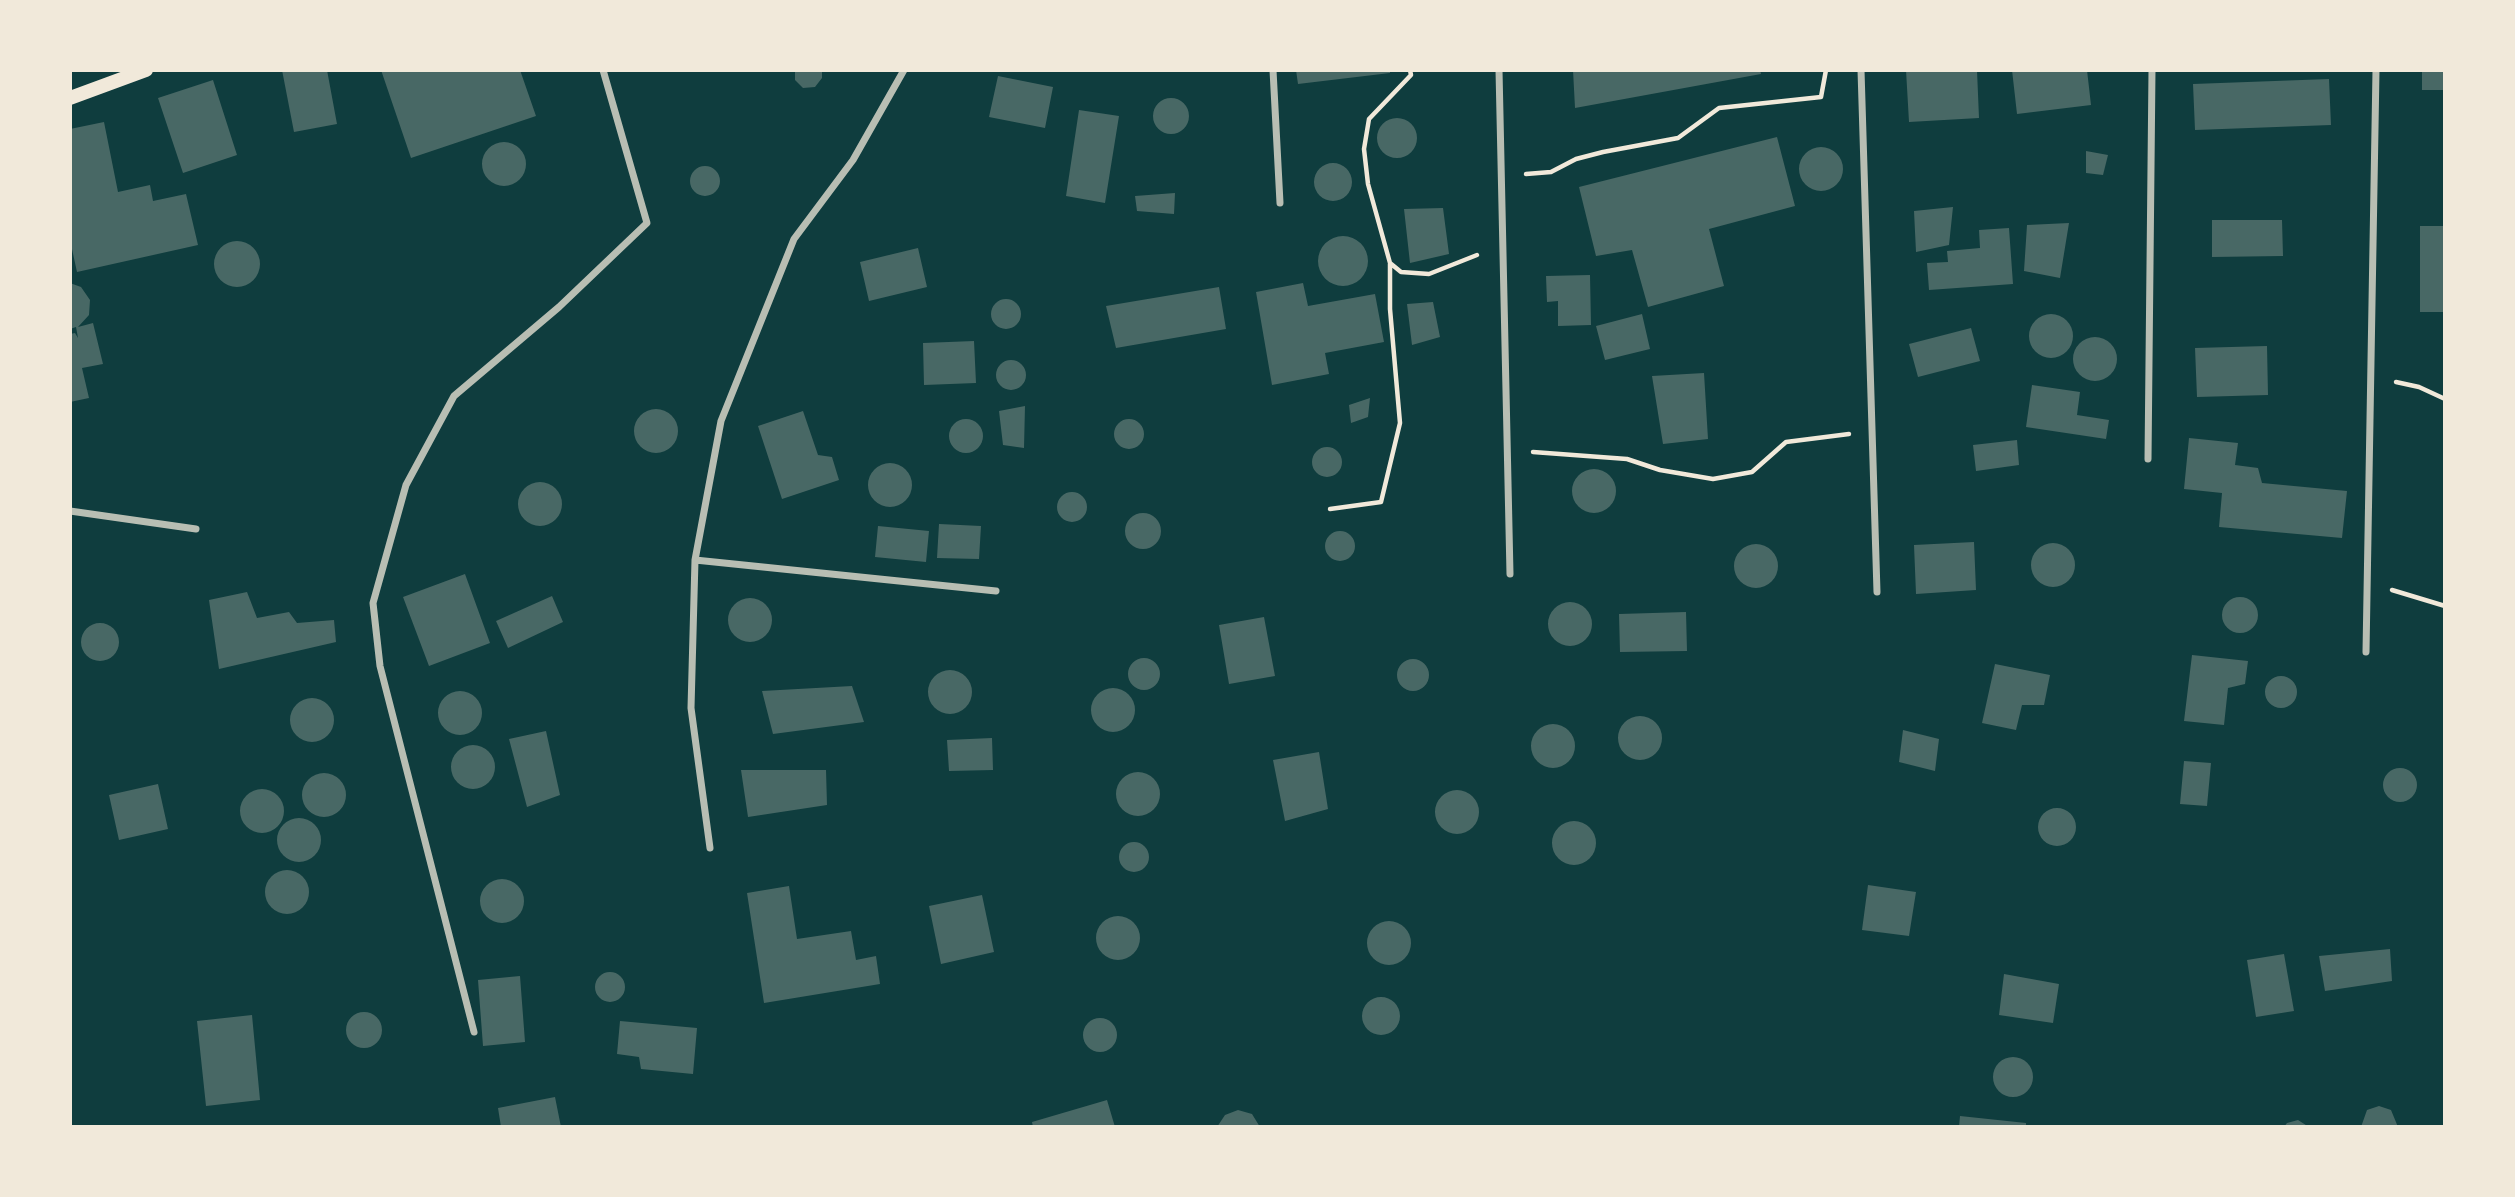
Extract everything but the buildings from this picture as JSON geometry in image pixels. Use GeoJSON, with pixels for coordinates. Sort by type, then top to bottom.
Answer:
{"type":"FeatureCollection","features":[{"type":"Feature","properties":{"kind":"main road"},"geometry":{"type":"LineString","coordinates":[[70,98],[121,75],[146,70]]}},
{"type":"Feature","properties":{"kind":"street"},"geometry":{"type":"LineString","coordinates":[[474,1032],[380,666],[373,603],[406,485],[454,396],[559,307],[647,223],[603,70]]}},
{"type":"Feature","properties":{"kind":"street"},"geometry":{"type":"LineString","coordinates":[[710,848],[691,708],[695,560],[721,421],[794,239],[853,160],[904,70]]}},
{"type":"Feature","properties":{"kind":"street"},"geometry":{"type":"LineString","coordinates":[[1273,70],[1280,203]]}},
{"type":"Feature","properties":{"kind":"street"},"geometry":{"type":"LineString","coordinates":[[1499,70],[1510,573]]}},
{"type":"Feature","properties":{"kind":"street"},"geometry":{"type":"LineString","coordinates":[[1861,70],[1877,592]]}},
{"type":"Feature","properties":{"kind":"street"},"geometry":{"type":"LineString","coordinates":[[2148,459],[2152,70]]}},
{"type":"Feature","properties":{"kind":"street"},"geometry":{"type":"LineString","coordinates":[[2366,652],[2376,70]]}},
{"type":"Feature","properties":{"kind":"street"},"geometry":{"type":"LineString","coordinates":[[70,511],[196,529]]}},
{"type":"Feature","properties":{"kind":"street"},"geometry":{"type":"LineString","coordinates":[[695,560],[996,591]]}},
{"type":"Feature","properties":{"kind":"path"},"geometry":{"type":"LineString","coordinates":[[1330,509],[1381,502],[1400,423],[1390,309],[1390,263],[1368,184],[1364,149],[1369,119],[1411,75],[1410,70]]}},
{"type":"Feature","properties":{"kind":"path"},"geometry":{"type":"LineString","coordinates":[[1501,178],[1551,172],[1576,159],[1678,138],[1719,108],[1821,97],[1826,70]]}},
{"type":"Feature","properties":{"kind":"path"},"geometry":{"type":"LineString","coordinates":[[1390,263],[1401,272],[1429,274],[1503,244]]}},
{"type":"Feature","properties":{"kind":"path"},"geometry":{"type":"LineString","coordinates":[[2371,375],[2419,387],[2445,399]]}},
{"type":"Feature","properties":{"kind":"path"},"geometry":{"type":"LineString","coordinates":[[1508,451],[1627,459],[1660,470],[1713,479],[1752,472],[1786,442],[1872,431]]}},
{"type":"Feature","properties":{"kind":"path"},"geometry":{"type":"LineString","coordinates":[[2367,583],[2445,606]]}}]}
